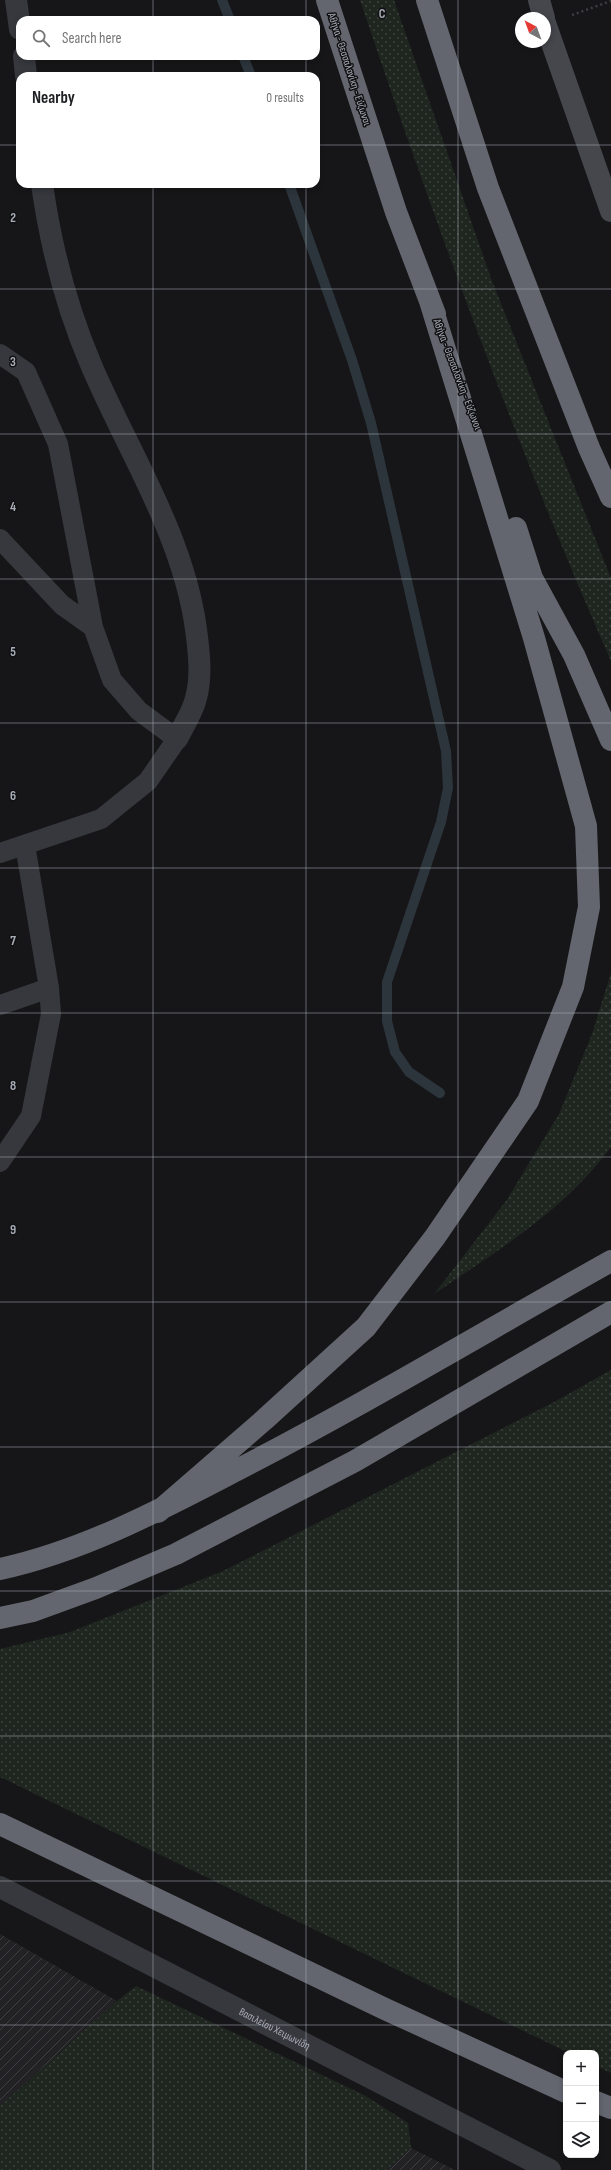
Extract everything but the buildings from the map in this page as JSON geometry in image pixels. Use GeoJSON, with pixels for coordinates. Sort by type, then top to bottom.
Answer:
{"type":"FeatureCollection","features":[{"type":"Feature","properties":{"kind":"highway","name":"Αθήνα - Θεσσαλονίκη - Εύζωνοι"},"geometry":{"type":"LineString","coordinates":[[327,0],[396,212],[502,487],[532,578],[574,655],[611,740]]}},
{"type":"Feature","properties":{"kind":"highway"},"geometry":{"type":"LineString","coordinates":[[427,0],[488,188],[589,448],[611,497]]}},
{"type":"Feature","properties":{"kind":"highway"},"geometry":{"type":"LineString","coordinates":[[158,1512],[264,1420],[366,1327],[435,1237],[528,1101],[574,987],[589,907],[586,826],[534,638],[430,301]]}},
{"type":"Feature","properties":{"kind":"highway"},"geometry":{"type":"LineString","coordinates":[[0,1569],[78,1546],[158,1512],[285,1446],[611,1261]]}},
{"type":"Feature","properties":{"kind":"highway"},"geometry":{"type":"LineString","coordinates":[[0,1618],[33,1611],[96,1588],[176,1554],[355,1460],[611,1312]]}},
{"type":"Feature","properties":{"kind":"highway"},"geometry":{"type":"LineString","coordinates":[[0,1824],[378,2006],[563,2091]]}},
{"type":"Feature","properties":{"kind":"highway"},"geometry":{"type":"LineString","coordinates":[[599,2103],[611,2108]]}},
{"type":"Feature","properties":{"kind":"main road"},"geometry":{"type":"LineString","coordinates":[[539,0],[542,12]]}},
{"type":"Feature","properties":{"kind":"main road"},"geometry":{"type":"LineString","coordinates":[[551,41],[611,211]]}},
{"type":"Feature","properties":{"kind":"street"},"geometry":{"type":"LineString","coordinates":[[16,0],[18,16]]}},
{"type":"Feature","properties":{"kind":"street"},"geometry":{"type":"LineString","coordinates":[[24,60],[26,72]]}},
{"type":"Feature","properties":{"kind":"street"},"geometry":{"type":"LineString","coordinates":[[43,188],[50,238],[67,304],[92,367],[160,507],[192,597],[200,657],[196,699],[177,739]]}},
{"type":"Feature","properties":{"kind":"street","name":"Βασιλείου Χειμωνίδη"},"geometry":{"type":"LineString","coordinates":[[0,1887],[550,2170]]}},
{"type":"Feature","properties":{"kind":"lane"},"geometry":{"type":"LineString","coordinates":[[0,354],[26,372],[58,444],[93,627],[112,680],[139,711],[177,739],[148,781],[101,819],[0,853]]}},
{"type":"Feature","properties":{"kind":"lane"},"geometry":{"type":"LineString","coordinates":[[0,539],[62,605],[93,627]]}},
{"type":"Feature","properties":{"kind":"lane"},"geometry":{"type":"LineString","coordinates":[[0,1162],[30,1116],[51,1014],[49,988],[25,845]]}},
{"type":"Feature","properties":{"kind":"lane"},"geometry":{"type":"LineString","coordinates":[[0,1005],[49,988]]}},
{"type":"Feature","properties":{"kind":"path"},"geometry":{"type":"LineString","coordinates":[[551,22],[611,1]]}},
{"type":"Feature","properties":{"kind":"shaded area"},"geometry":{"type":"Polygon","coordinates":[[[360,0],[394,0],[492,281],[611,578],[611,661],[542,498],[478,333],[388,84],[360,0]]]}},
{"type":"Feature","properties":{"kind":"shaded area"},"geometry":{"type":"Polygon","coordinates":[[[611,973],[611,1147],[593,1170],[573,1191],[551,1210],[506,1245],[434,1294],[506,1201],[559,1114],[592,1034],[611,973]]]}},
{"type":"Feature","properties":{"kind":"shaded area"},"geometry":{"type":"Polygon","coordinates":[[[611,1370],[611,2073],[599,2067],[599,2050],[563,2050],[0,1777],[0,1649],[70,1632],[223,1571],[556,1401],[611,1370]]]}},
{"type":"Feature","properties":{"kind":"shaded area"},"geometry":{"type":"Polygon","coordinates":[[[0,1934],[117,2001],[0,2106],[0,1934]]]}},
{"type":"Feature","properties":{"kind":"shaded area"},"geometry":{"type":"Polygon","coordinates":[[[136,1986],[364,2095],[408,2123],[411,2148],[386,2170],[0,2170],[0,2106],[117,2001],[136,1986]]]}},
{"type":"Feature","properties":{"kind":"shaded area"},"geometry":{"type":"Polygon","coordinates":[[[411,2148],[455,2170],[386,2170],[411,2148]]]}},
{"type":"Feature","properties":{"kind":"waterway"},"geometry":{"type":"LineString","coordinates":[[222,0],[228,16]]}},
{"type":"Feature","properties":{"kind":"waterway"},"geometry":{"type":"LineString","coordinates":[[245,60],[249,72]]}},
{"type":"Feature","properties":{"kind":"waterway"},"geometry":{"type":"LineString","coordinates":[[290,188],[352,360],[371,423],[446,751],[448,788],[441,822],[387,982],[387,1021],[395,1052],[409,1072],[440,1093]]}}]}
